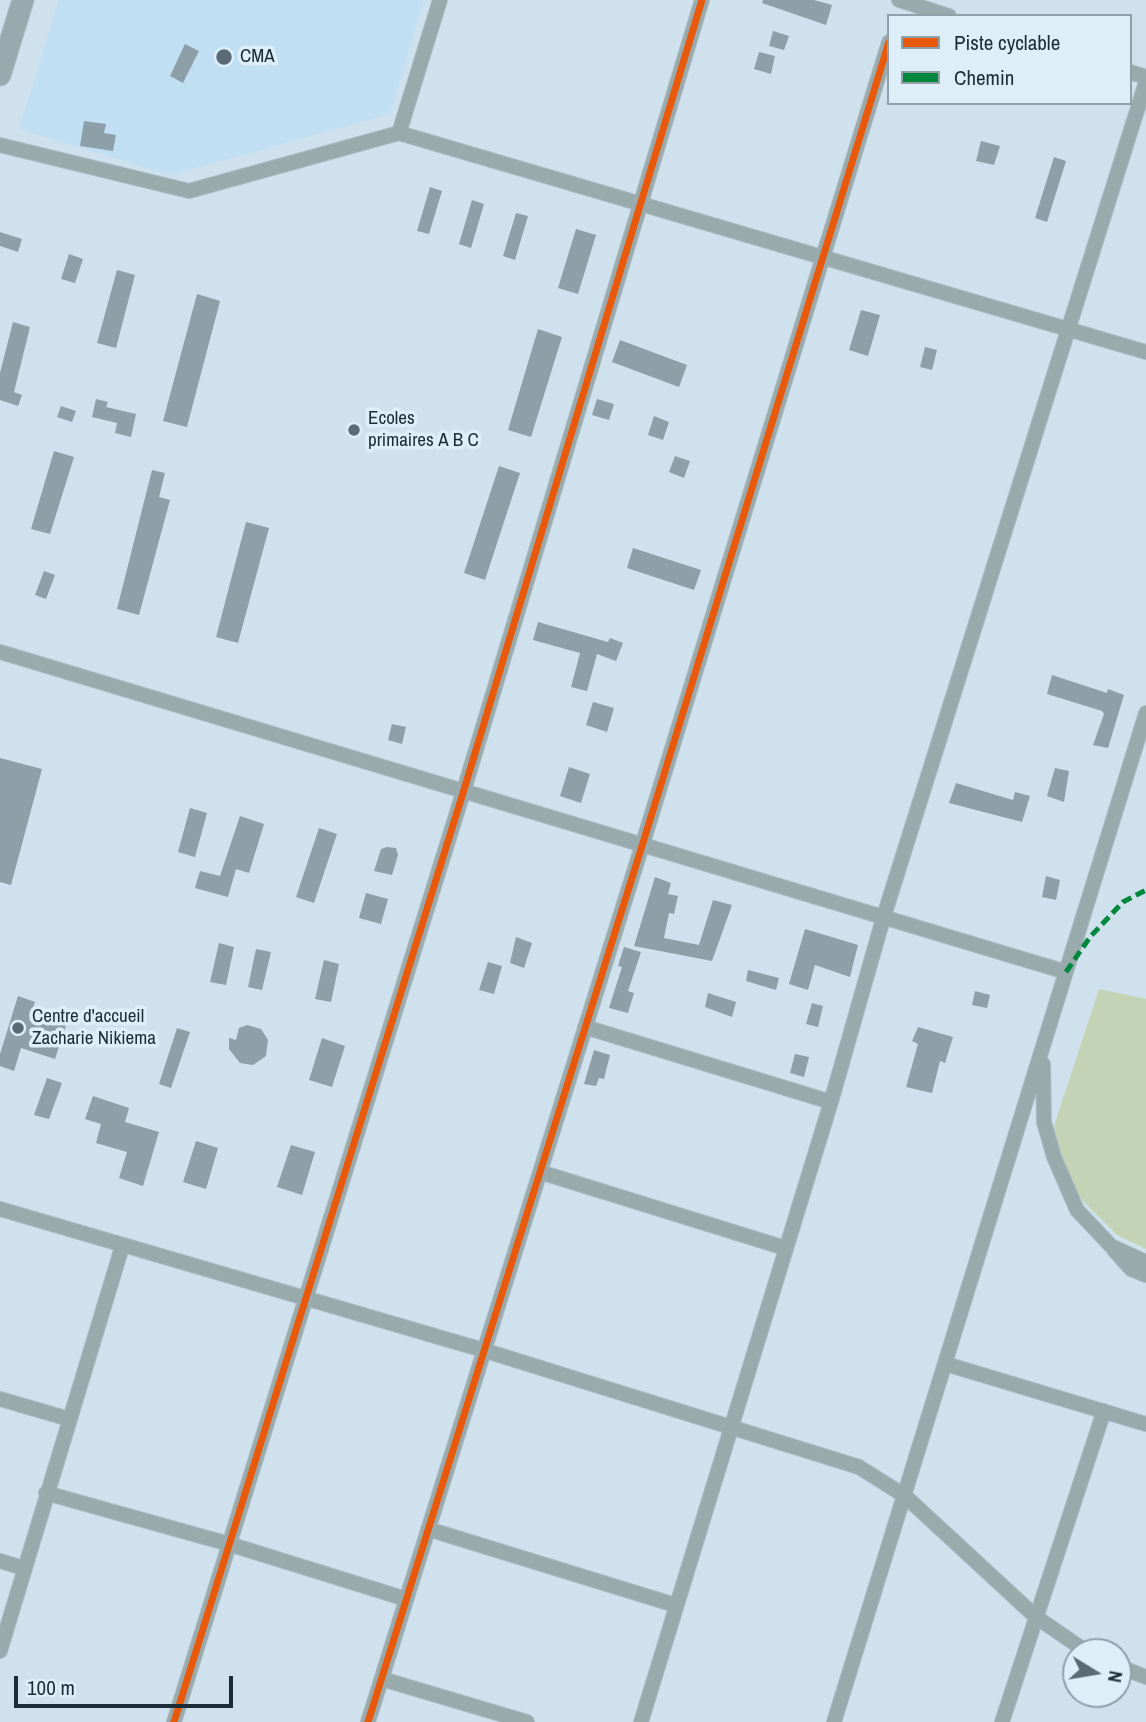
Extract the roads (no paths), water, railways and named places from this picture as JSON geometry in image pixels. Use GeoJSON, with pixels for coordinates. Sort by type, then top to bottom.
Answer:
{"type":"FeatureCollection","features":[{"type":"Feature","properties":{"kind":"highway"},"geometry":{"type":"LineString","coordinates":[[0,75],[23,0]]}},
{"type":"Feature","properties":{"kind":"street"},"geometry":{"type":"LineString","coordinates":[[400,133],[440,0]]}},
{"type":"Feature","properties":{"kind":"street"},"geometry":{"type":"LineString","coordinates":[[174,1722],[463,793],[702,0]]}},
{"type":"Feature","properties":{"kind":"street"},"geometry":{"type":"LineString","coordinates":[[901,0],[944,14]]}},
{"type":"Feature","properties":{"kind":"street"},"geometry":{"type":"LineString","coordinates":[[368,1722],[642,846],[887,49]]}},
{"type":"Feature","properties":{"kind":"street"},"geometry":{"type":"LineString","coordinates":[[641,1722],[831,1102],[883,919],[1146,82]]}},
{"type":"Feature","properties":{"kind":"street"},"geometry":{"type":"LineString","coordinates":[[0,145],[189,191],[400,133],[1146,352]]}},
{"type":"Feature","properties":{"kind":"street"},"geometry":{"type":"LineString","coordinates":[[0,652],[1066,972]]}},
{"type":"Feature","properties":{"kind":"street"},"geometry":{"type":"LineString","coordinates":[[834,1722],[1146,713]]}},
{"type":"Feature","properties":{"kind":"street"},"geometry":{"type":"LineString","coordinates":[[585,1027],[831,1102]]}},
{"type":"Feature","properties":{"kind":"street"},"geometry":{"type":"LineString","coordinates":[[1042,1050],[1044,1122],[1054,1157],[1077,1210],[1131,1269],[1146,1275]]}},
{"type":"Feature","properties":{"kind":"street"},"geometry":{"type":"LineString","coordinates":[[540,1172],[785,1248]]}},
{"type":"Feature","properties":{"kind":"street"},"geometry":{"type":"LineString","coordinates":[[0,1209],[122,1247],[483,1350],[859,1467],[905,1496],[1036,1617],[1067,1638]]}},
{"type":"Feature","properties":{"kind":"street"},"geometry":{"type":"LineString","coordinates":[[1111,1246],[1146,1262]]}},
{"type":"Feature","properties":{"kind":"street"},"geometry":{"type":"LineString","coordinates":[[0,1651],[122,1247]]}},
{"type":"Feature","properties":{"kind":"street"},"geometry":{"type":"LineString","coordinates":[[946,1364],[1146,1424]]}},
{"type":"Feature","properties":{"kind":"street"},"geometry":{"type":"LineString","coordinates":[[0,1399],[69,1419]]}},
{"type":"Feature","properties":{"kind":"street"},"geometry":{"type":"LineString","coordinates":[[1002,1722],[1104,1411]]}},
{"type":"Feature","properties":{"kind":"street"},"geometry":{"type":"LineString","coordinates":[[46,1493],[229,1544],[406,1600]]}},
{"type":"Feature","properties":{"kind":"street"},"geometry":{"type":"LineString","coordinates":[[428,1529],[675,1605]]}},
{"type":"Feature","properties":{"kind":"street"},"geometry":{"type":"LineString","coordinates":[[0,1561],[23,1568]]}},
{"type":"Feature","properties":{"kind":"street"},"geometry":{"type":"LineString","coordinates":[[382,1679],[527,1722]]}},
{"type":"Feature","properties":{"kind":"place","name":"CMA"},"geometry":{"type":"Point","coordinates":[224,57]}},
{"type":"Feature","properties":{"kind":"place","name":"Ecoles primaires A B C"},"geometry":{"type":"Point","coordinates":[354,430]}},
{"type":"Feature","properties":{"kind":"place","name":"Centre d'accueil Zacharie Nikiema"},"geometry":{"type":"Point","coordinates":[18,1028]}}]}
